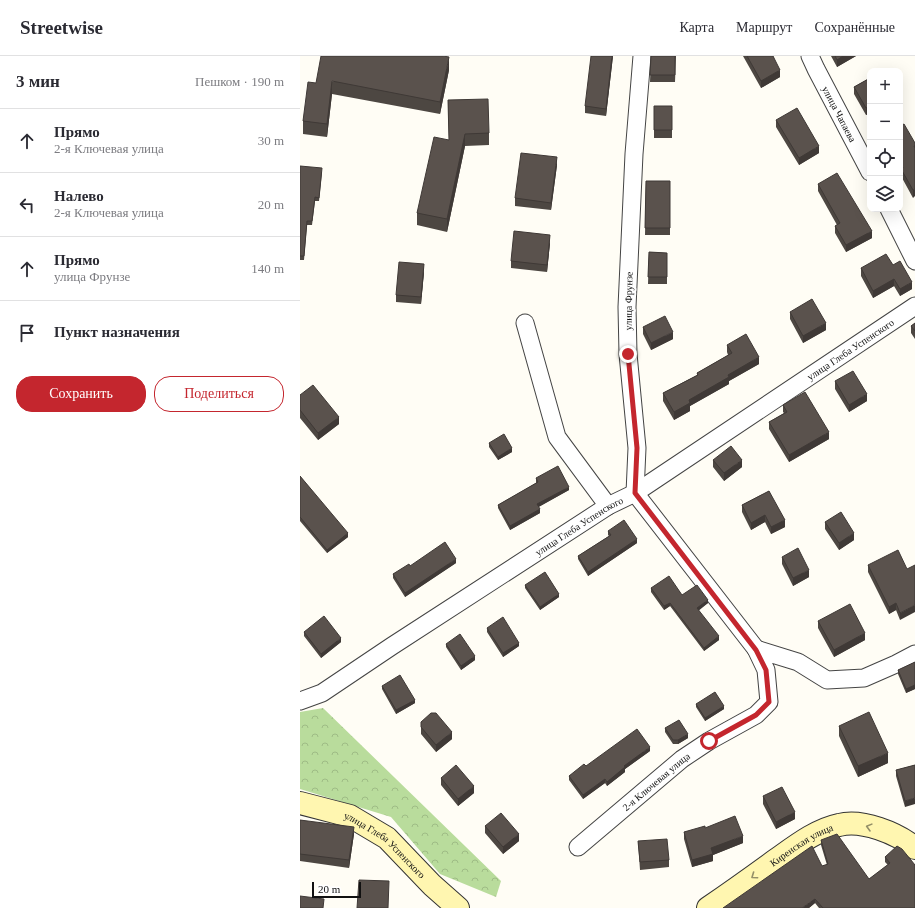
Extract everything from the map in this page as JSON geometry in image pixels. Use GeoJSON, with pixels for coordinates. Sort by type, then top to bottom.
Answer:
{"type":"FeatureCollection","features":[{"type":"Feature","properties":{"kind":"street","name":"улица Фрунзе"},"geometry":{"type":"LineString","coordinates":[[635,493],[637,448],[628,354],[627,307],[634,154],[642,56]]}},
{"type":"Feature","properties":{"kind":"street","name":"улица Чапаева"},"geometry":{"type":"LineString","coordinates":[[810,56],[867,166]]}},
{"type":"Feature","properties":{"kind":"street"},"geometry":{"type":"LineString","coordinates":[[890,212],[915,261]]}},
{"type":"Feature","properties":{"kind":"street","name":"улица Глеба Успенского"},"geometry":{"type":"LineString","coordinates":[[300,700],[322,693],[608,506],[635,493],[915,306]]}},
{"type":"Feature","properties":{"kind":"street"},"geometry":{"type":"LineString","coordinates":[[526,323],[557,436],[608,506]]}},
{"type":"Feature","properties":{"kind":"street"},"geometry":{"type":"LineString","coordinates":[[635,493],[756,650],[798,662],[827,680],[864,678],[915,654]]}},
{"type":"Feature","properties":{"kind":"street","name":"2-я Ключевая улица"},"geometry":{"type":"LineString","coordinates":[[578,847],[682,758],[756,715],[769,702],[766,670],[756,650]]}},
{"type":"Feature","properties":{"kind":"street","name":"улица Глеба Успенского"},"geometry":{"type":"LineString","coordinates":[[300,803],[350,816],[387,838],[432,885],[458,908]]}},
{"type":"Feature","properties":{"kind":"street","name":"Киренская улица"},"geometry":{"type":"LineString","coordinates":[[708,908],[793,848],[820,832],[839,824],[857,823],[882,830],[910,844]]}},
{"type":"Feature","properties":{"kind":"green space"},"geometry":{"type":"Polygon","coordinates":[[[323,708],[501,881],[496,897],[440,874],[391,817],[300,789],[300,712],[323,708]]]}},
{"type":"Feature","properties":{"kind":"building"},"geometry":{"type":"Polygon","coordinates":[[[321,56],[449,57],[440,102],[332,81],[327,124],[303,121],[308,82],[316,83],[321,56]]]}},
{"type":"Feature","properties":{"kind":"building"},"geometry":{"type":"Polygon","coordinates":[[[591,56],[612,56],[606,109],[585,106],[591,56]]]}},
{"type":"Feature","properties":{"kind":"building"},"geometry":{"type":"Polygon","coordinates":[[[651,56],[675,56],[675,75],[650,75],[651,56]]]}},
{"type":"Feature","properties":{"kind":"building"},"geometry":{"type":"Polygon","coordinates":[[[747,56],[773,56],[780,70],[761,81],[747,56]]]}},
{"type":"Feature","properties":{"kind":"building"},"geometry":{"type":"Polygon","coordinates":[[[835,56],[843,56],[837,60],[835,56]]]}},
{"type":"Feature","properties":{"kind":"building"},"geometry":{"type":"Polygon","coordinates":[[[867,80],[866,108],[854,87],[867,80]]]}},
{"type":"Feature","properties":{"kind":"building"},"geometry":{"type":"Polygon","coordinates":[[[488,99],[489,133],[465,134],[447,219],[417,213],[434,137],[449,140],[448,100],[488,99]]]}},
{"type":"Feature","properties":{"kind":"building"},"geometry":{"type":"Polygon","coordinates":[[[654,106],[672,106],[672,130],[654,130],[654,106]]]}},
{"type":"Feature","properties":{"kind":"building"},"geometry":{"type":"Polygon","coordinates":[[[797,108],[819,146],[799,158],[776,120],[797,108]]]}},
{"type":"Feature","properties":{"kind":"building"},"geometry":{"type":"Polygon","coordinates":[[[903,124],[915,143],[915,189],[913,190],[903,172],[903,124]]]}},
{"type":"Feature","properties":{"kind":"building"},"geometry":{"type":"Polygon","coordinates":[[[521,153],[557,157],[551,203],[515,198],[521,153]]]}},
{"type":"Feature","properties":{"kind":"building"},"geometry":{"type":"Polygon","coordinates":[[[300,166],[322,168],[319,198],[315,197],[312,221],[307,221],[304,256],[300,256],[300,166]]]}},
{"type":"Feature","properties":{"kind":"building"},"geometry":{"type":"Polygon","coordinates":[[[837,173],[872,231],[846,245],[835,226],[840,223],[818,184],[837,173]]]}},
{"type":"Feature","properties":{"kind":"building"},"geometry":{"type":"Polygon","coordinates":[[[646,181],[670,181],[670,228],[645,228],[646,181]]]}},
{"type":"Feature","properties":{"kind":"building"},"geometry":{"type":"Polygon","coordinates":[[[514,231],[550,235],[547,265],[511,261],[514,231]]]}},
{"type":"Feature","properties":{"kind":"building"},"geometry":{"type":"Polygon","coordinates":[[[649,252],[667,253],[667,277],[648,277],[649,252]]]}},
{"type":"Feature","properties":{"kind":"building"},"geometry":{"type":"Polygon","coordinates":[[[886,254],[893,265],[900,261],[912,282],[900,289],[894,279],[873,291],[861,268],[886,254]]]}},
{"type":"Feature","properties":{"kind":"building"},"geometry":{"type":"Polygon","coordinates":[[[399,262],[424,264],[421,297],[396,295],[399,262]]]}},
{"type":"Feature","properties":{"kind":"building"},"geometry":{"type":"Polygon","coordinates":[[[812,299],[826,323],[803,336],[790,312],[812,299]]]}},
{"type":"Feature","properties":{"kind":"building"},"geometry":{"type":"Polygon","coordinates":[[[665,316],[673,332],[651,343],[643,327],[665,316]]]}},
{"type":"Feature","properties":{"kind":"building"},"geometry":{"type":"Polygon","coordinates":[[[915,323],[915,331],[911,326],[915,323]]]}},
{"type":"Feature","properties":{"kind":"building"},"geometry":{"type":"Polygon","coordinates":[[[746,334],[759,357],[728,375],[729,377],[689,400],[690,403],[674,412],[663,393],[698,375],[697,373],[732,353],[727,345],[746,334]]]}},
{"type":"Feature","properties":{"kind":"building"},"geometry":{"type":"Polygon","coordinates":[[[853,371],[867,394],[849,405],[835,381],[853,371]]]}},
{"type":"Feature","properties":{"kind":"building"},"geometry":{"type":"Polygon","coordinates":[[[313,385],[339,417],[318,433],[300,410],[300,395],[313,385]]]}},
{"type":"Feature","properties":{"kind":"building"},"geometry":{"type":"Polygon","coordinates":[[[805,392],[829,432],[789,455],[769,422],[787,412],[783,405],[805,392]]]}},
{"type":"Feature","properties":{"kind":"building"},"geometry":{"type":"Polygon","coordinates":[[[504,434],[512,448],[498,457],[489,443],[504,434]]]}},
{"type":"Feature","properties":{"kind":"building"},"geometry":{"type":"Polygon","coordinates":[[[731,446],[742,460],[724,473],[713,460],[731,446]]]}},
{"type":"Feature","properties":{"kind":"building"},"geometry":{"type":"Polygon","coordinates":[[[558,466],[569,487],[537,504],[540,509],[510,526],[498,505],[538,482],[536,478],[558,466]]]}},
{"type":"Feature","properties":{"kind":"building"},"geometry":{"type":"Polygon","coordinates":[[[300,476],[348,533],[327,550],[300,517],[300,476]]]}},
{"type":"Feature","properties":{"kind":"building"},"geometry":{"type":"Polygon","coordinates":[[[769,491],[785,520],[771,527],[765,515],[751,523],[742,505],[769,491]]]}},
{"type":"Feature","properties":{"kind":"building"},"geometry":{"type":"Polygon","coordinates":[[[841,512],[854,533],[839,543],[825,522],[841,512]]]}},
{"type":"Feature","properties":{"kind":"building"},"geometry":{"type":"Polygon","coordinates":[[[624,520],[637,539],[588,572],[578,556],[611,535],[608,531],[624,520]]]}},
{"type":"Feature","properties":{"kind":"building"},"geometry":{"type":"Polygon","coordinates":[[[445,542],[456,559],[405,593],[393,574],[409,564],[410,566],[445,542]]]}},
{"type":"Feature","properties":{"kind":"building"},"geometry":{"type":"Polygon","coordinates":[[[798,548],[809,570],[793,578],[782,557],[798,548]]]}},
{"type":"Feature","properties":{"kind":"building"},"geometry":{"type":"Polygon","coordinates":[[[898,550],[907,569],[915,565],[915,605],[900,613],[896,603],[889,607],[868,565],[898,550]]]}},
{"type":"Feature","properties":{"kind":"building"},"geometry":{"type":"Polygon","coordinates":[[[545,572],[559,594],[540,607],[525,585],[545,572]]]}},
{"type":"Feature","properties":{"kind":"building"},"geometry":{"type":"Polygon","coordinates":[[[669,576],[682,595],[697,585],[708,600],[697,608],[719,636],[704,648],[670,603],[664,606],[651,588],[669,576]]]}},
{"type":"Feature","properties":{"kind":"building"},"geometry":{"type":"Polygon","coordinates":[[[850,604],[865,633],[834,650],[818,621],[850,604]]]}},
{"type":"Feature","properties":{"kind":"building"},"geometry":{"type":"Polygon","coordinates":[[[324,616],[341,638],[321,654],[304,632],[324,616]]]}},
{"type":"Feature","properties":{"kind":"building"},"geometry":{"type":"Polygon","coordinates":[[[503,617],[519,643],[503,653],[487,628],[503,617]]]}},
{"type":"Feature","properties":{"kind":"building"},"geometry":{"type":"Polygon","coordinates":[[[460,634],[475,656],[461,666],[446,644],[460,634]]]}},
{"type":"Feature","properties":{"kind":"building"},"geometry":{"type":"Polygon","coordinates":[[[915,662],[915,685],[906,689],[898,670],[915,662]]]}},
{"type":"Feature","properties":{"kind":"building"},"geometry":{"type":"Polygon","coordinates":[[[400,675],[415,700],[396,710],[382,686],[400,675]]]}},
{"type":"Feature","properties":{"kind":"building"},"geometry":{"type":"Polygon","coordinates":[[[715,692],[724,706],[705,718],[696,704],[715,692]]]}},
{"type":"Feature","properties":{"kind":"building"},"geometry":{"type":"Polygon","coordinates":[[[869,712],[888,753],[858,766],[839,726],[869,712]]]}},
{"type":"Feature","properties":{"kind":"building"},"geometry":{"type":"Polygon","coordinates":[[[431,713],[436,713],[452,732],[436,745],[421,727],[421,722],[431,713]]]}},
{"type":"Feature","properties":{"kind":"building"},"geometry":{"type":"Polygon","coordinates":[[[679,720],[688,734],[678,740],[673,740],[665,728],[679,720]]]}},
{"type":"Feature","properties":{"kind":"building"},"geometry":{"type":"Polygon","coordinates":[[[637,729],[650,747],[624,766],[625,767],[607,782],[605,779],[583,795],[569,776],[584,764],[586,766],[637,729]]]}},
{"type":"Feature","properties":{"kind":"building"},"geometry":{"type":"Polygon","coordinates":[[[456,765],[474,786],[458,799],[441,778],[456,765]]]}},
{"type":"Feature","properties":{"kind":"building"},"geometry":{"type":"Polygon","coordinates":[[[915,765],[915,798],[905,801],[896,770],[915,765]]]}},
{"type":"Feature","properties":{"kind":"building"},"geometry":{"type":"Polygon","coordinates":[[[782,787],[795,812],[776,822],[763,796],[782,787]]]}},
{"type":"Feature","properties":{"kind":"building"},"geometry":{"type":"Polygon","coordinates":[[[501,813],[519,834],[503,847],[485,826],[501,813]]]}},
{"type":"Feature","properties":{"kind":"building"},"geometry":{"type":"Polygon","coordinates":[[[735,816],[743,836],[711,848],[713,854],[692,860],[684,832],[705,826],[705,828],[735,816]]]}},
{"type":"Feature","properties":{"kind":"building"},"geometry":{"type":"Polygon","coordinates":[[[300,820],[354,827],[349,860],[300,854],[300,820]]]}},
{"type":"Feature","properties":{"kind":"building"},"geometry":{"type":"Polygon","coordinates":[[[837,834],[869,879],[890,863],[885,857],[897,846],[902,849],[915,865],[915,908],[823,908],[815,899],[802,908],[723,908],[812,846],[822,866],[828,864],[821,840],[837,834]]]}},
{"type":"Feature","properties":{"kind":"building"},"geometry":{"type":"Polygon","coordinates":[[[667,839],[669,860],[640,862],[638,841],[667,839]]]}},
{"type":"Feature","properties":{"kind":"building"},"geometry":{"type":"Polygon","coordinates":[[[359,880],[389,881],[388,908],[357,908],[359,880]]]}},
{"type":"Feature","properties":{"kind":"building"},"geometry":{"type":"Polygon","coordinates":[[[300,896],[324,899],[323,908],[300,908],[300,896]]]}},
{"type":"Feature","properties":{"kind":"route"},"geometry":{"type":"LineString","coordinates":[[628,354],[637,448],[635,493],[756,650],[766,670],[769,702],[756,715],[709,741]]}}]}
